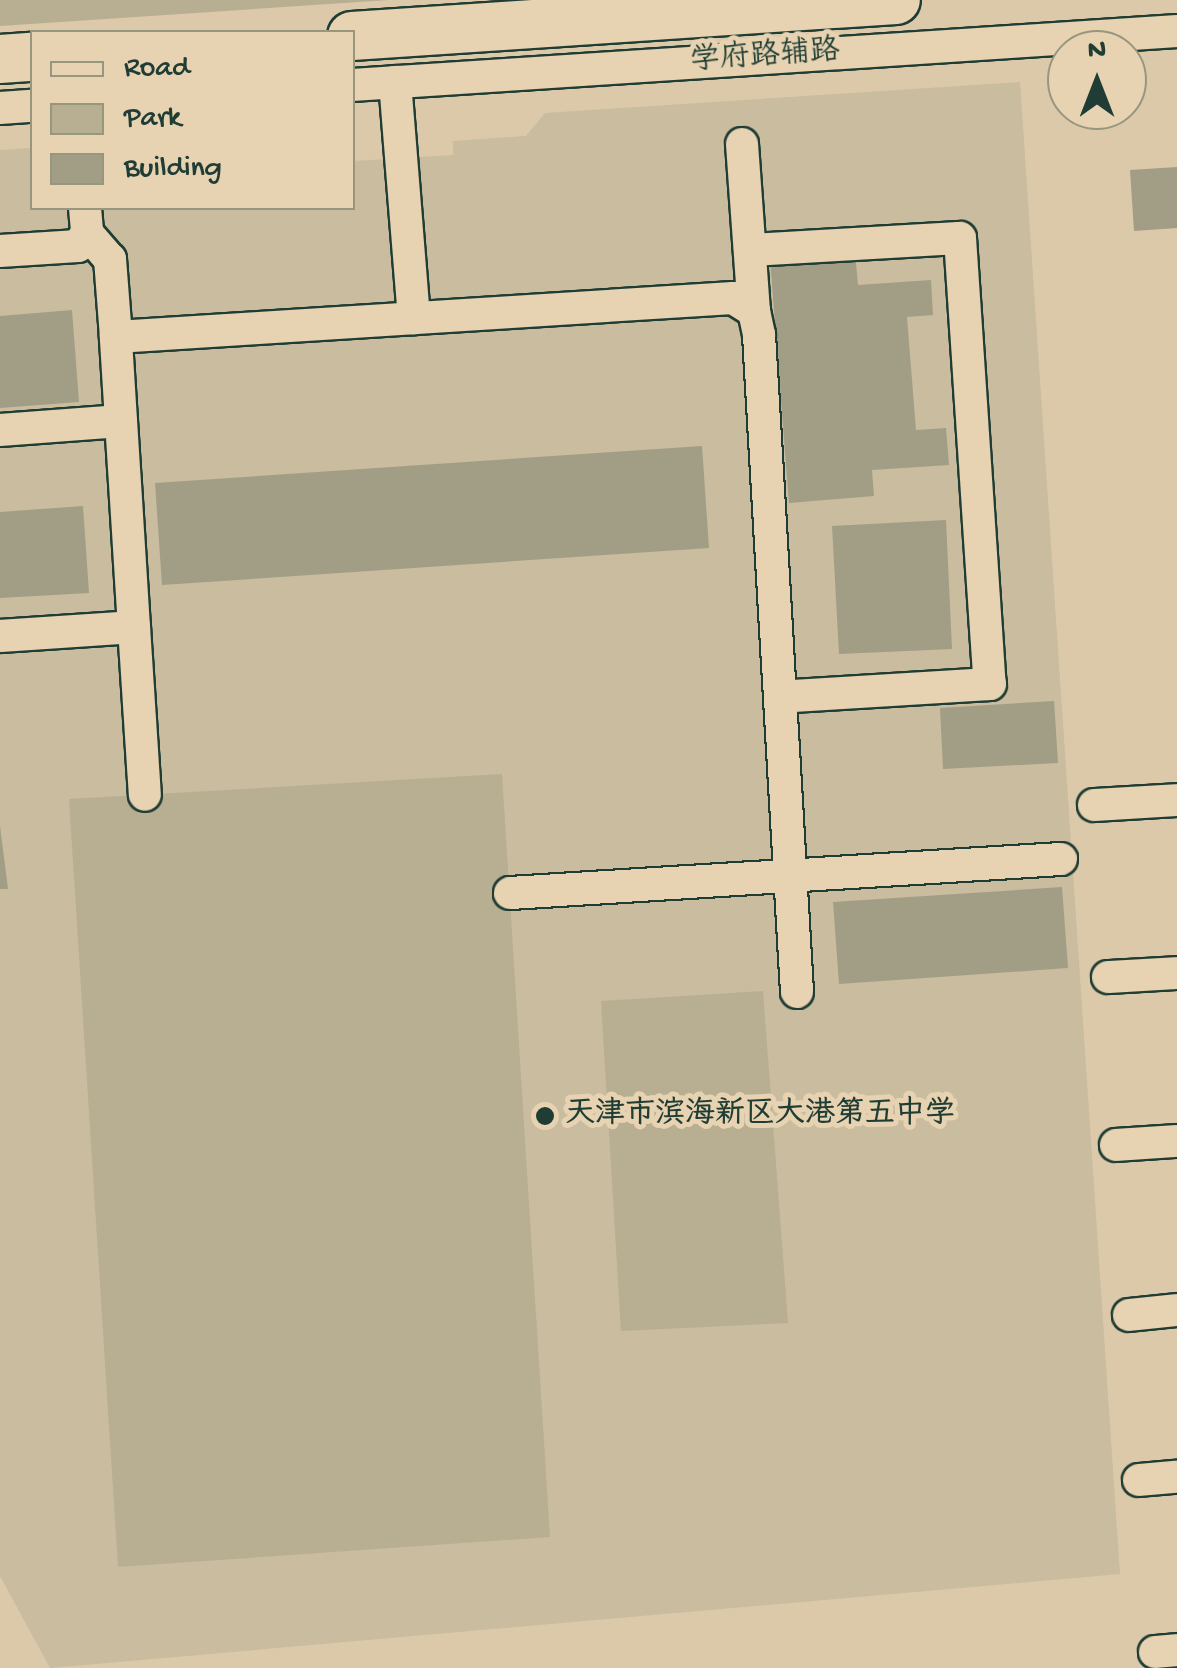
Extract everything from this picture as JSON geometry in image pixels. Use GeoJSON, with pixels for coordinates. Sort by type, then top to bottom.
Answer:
{"type":"FeatureCollection","features":[{"type":"Feature","properties":{"kind":"highway"},"geometry":{"type":"LineString","coordinates":[[355,36],[896,0]]}},
{"type":"Feature","properties":{"kind":"highway"},"geometry":{"type":"LineString","coordinates":[[0,59],[30,57]]}},
{"type":"Feature","properties":{"kind":"street","name":"学府路辅路"},"geometry":{"type":"LineString","coordinates":[[355,85],[1177,31]]}},
{"type":"Feature","properties":{"kind":"street"},"geometry":{"type":"LineString","coordinates":[[395,82],[414,318]]}},
{"type":"Feature","properties":{"kind":"street"},"geometry":{"type":"LineString","coordinates":[[0,108],[30,106]]}},
{"type":"Feature","properties":{"kind":"street"},"geometry":{"type":"LineString","coordinates":[[742,144],[798,992]]}},
{"type":"Feature","properties":{"kind":"street"},"geometry":{"type":"LineString","coordinates":[[0,252],[78,246],[86,220]]}},
{"type":"Feature","properties":{"kind":"street"},"geometry":{"type":"LineString","coordinates":[[86,220],[110,259],[145,795]]}},
{"type":"Feature","properties":{"kind":"street"},"geometry":{"type":"LineString","coordinates":[[750,250],[960,238],[966,316],[990,684],[780,697]]}},
{"type":"Feature","properties":{"kind":"street"},"geometry":{"type":"LineString","coordinates":[[116,337],[733,298],[754,312]]}},
{"type":"Feature","properties":{"kind":"street"},"geometry":{"type":"LineString","coordinates":[[0,430],[122,422]]}},
{"type":"Feature","properties":{"kind":"street"},"geometry":{"type":"LineString","coordinates":[[0,636],[134,627]]}},
{"type":"Feature","properties":{"kind":"street"},"geometry":{"type":"LineString","coordinates":[[1094,805],[1177,800]]}},
{"type":"Feature","properties":{"kind":"street"},"geometry":{"type":"LineString","coordinates":[[510,893],[791,879],[1061,859]]}},
{"type":"Feature","properties":{"kind":"street"},"geometry":{"type":"LineString","coordinates":[[1108,977],[1177,973]]}},
{"type":"Feature","properties":{"kind":"street"},"geometry":{"type":"LineString","coordinates":[[1116,1145],[1177,1142]]}},
{"type":"Feature","properties":{"kind":"street"},"geometry":{"type":"LineString","coordinates":[[1129,1314],[1177,1310]]}},
{"type":"Feature","properties":{"kind":"street"},"geometry":{"type":"LineString","coordinates":[[1139,1480],[1177,1477]]}},
{"type":"Feature","properties":{"kind":"shaded area","name":"天津市滨海新区大港第五中学"},"geometry":{"type":"Polygon","coordinates":[[[1020,82],[1120,1574],[50,1668],[0,1576],[0,150],[30,148],[30,210],[355,210],[355,161],[453,155],[453,141],[526,136],[545,113],[1020,82]]]}},
{"type":"Feature","properties":{"kind":"green space"},"geometry":{"type":"Polygon","coordinates":[[[0,0],[389,0],[0,26],[0,0]]]}},
{"type":"Feature","properties":{"kind":"green space"},"geometry":{"type":"Polygon","coordinates":[[[502,774],[550,1537],[118,1567],[69,799],[502,774]]]}},
{"type":"Feature","properties":{"kind":"green space"},"geometry":{"type":"Polygon","coordinates":[[[763,991],[788,1323],[621,1331],[601,1001],[763,991]]]}},
{"type":"Feature","properties":{"kind":"building"},"geometry":{"type":"Polygon","coordinates":[[[1177,167],[1177,228],[1134,231],[1130,170],[1177,167]]]}},
{"type":"Feature","properties":{"kind":"building"},"geometry":{"type":"Polygon","coordinates":[[[855,252],[858,285],[931,280],[933,315],[907,317],[916,430],[946,428],[949,465],[872,470],[874,496],[789,503],[770,259],[855,252]]]}},
{"type":"Feature","properties":{"kind":"building"},"geometry":{"type":"Polygon","coordinates":[[[72,310],[79,402],[0,408],[0,316],[72,310]]]}},
{"type":"Feature","properties":{"kind":"building"},"geometry":{"type":"Polygon","coordinates":[[[702,446],[709,548],[162,585],[155,483],[702,446]]]}},
{"type":"Feature","properties":{"kind":"building"},"geometry":{"type":"Polygon","coordinates":[[[83,506],[89,593],[0,598],[0,512],[83,506]]]}},
{"type":"Feature","properties":{"kind":"building"},"geometry":{"type":"Polygon","coordinates":[[[946,520],[952,649],[839,654],[832,526],[946,520]]]}},
{"type":"Feature","properties":{"kind":"building"},"geometry":{"type":"Polygon","coordinates":[[[1054,701],[1058,763],[943,769],[940,708],[1054,701]]]}},
{"type":"Feature","properties":{"kind":"building"},"geometry":{"type":"Polygon","coordinates":[[[0,826],[8,889],[0,889],[0,826]]]}},
{"type":"Feature","properties":{"kind":"building"},"geometry":{"type":"Polygon","coordinates":[[[1062,887],[1068,968],[839,984],[833,902],[1062,887]]]}},
{"type":"Feature","properties":{"kind":"place","name":"天津市滨海新区大港第五中学"},"geometry":{"type":"Point","coordinates":[545,1116]}}]}
